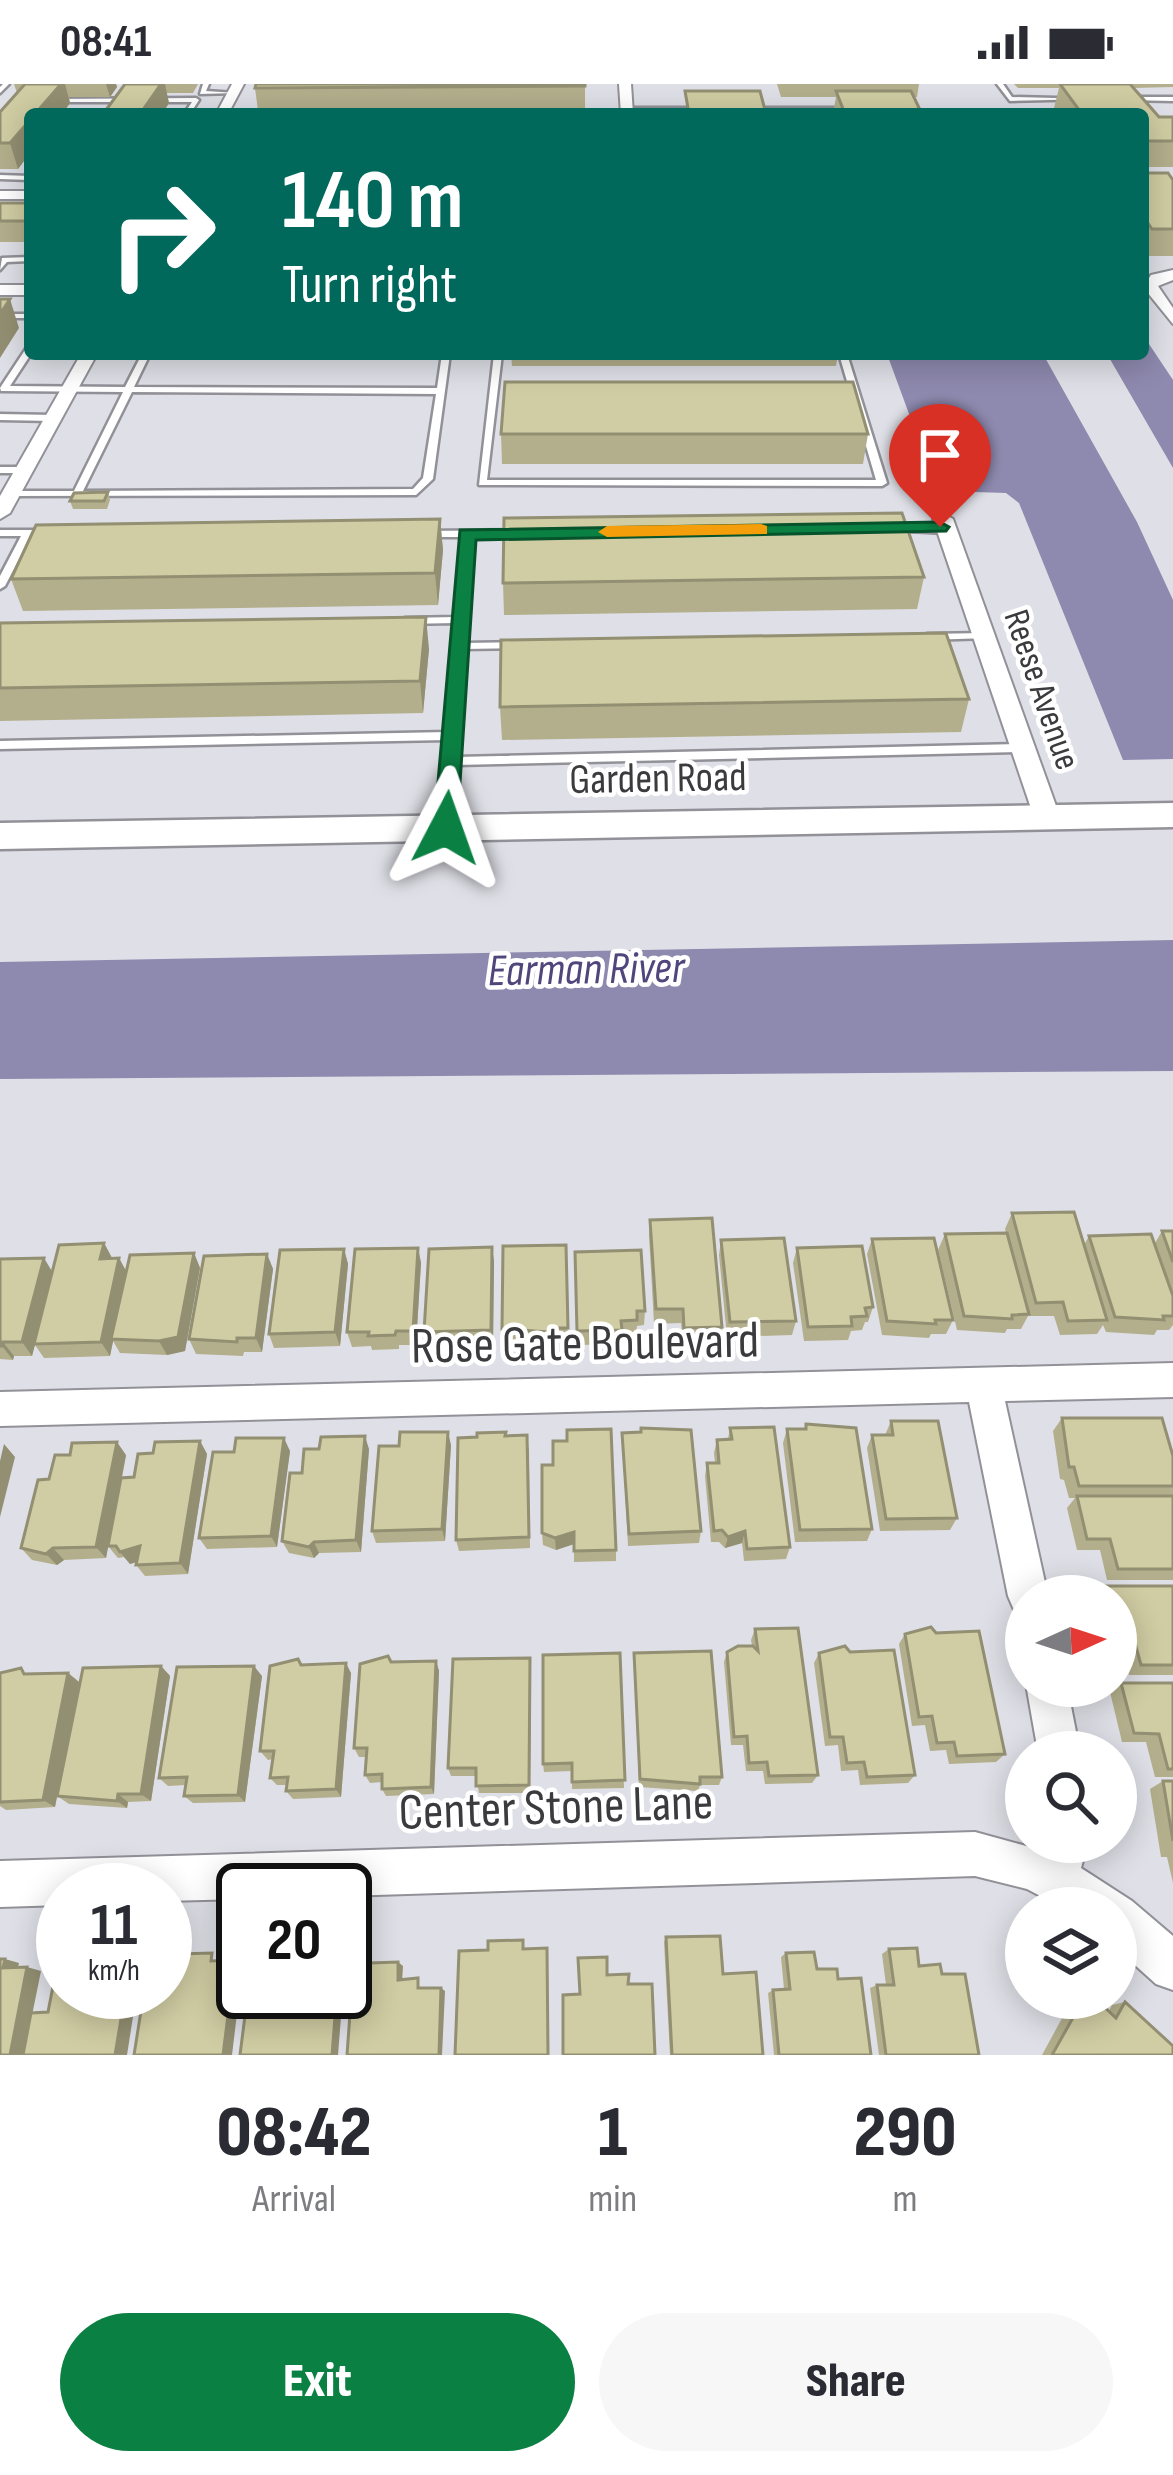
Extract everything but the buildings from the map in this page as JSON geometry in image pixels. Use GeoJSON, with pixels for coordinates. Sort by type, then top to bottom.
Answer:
{"type":"FeatureCollection","features":[{"type":"Feature","properties":{"kind":"street"},"geometry":{"type":"LineString","coordinates":[[1156,277],[1173,319]]}},
{"type":"Feature","properties":{"kind":"street"},"geometry":{"type":"LineString","coordinates":[[0,513],[86,360]]}},
{"type":"Feature","properties":{"kind":"street","name":"Reese Avenue"},"geometry":{"type":"LineString","coordinates":[[945,525],[1047,817]]}},
{"type":"Feature","properties":{"kind":"street","name":"Garden Road"},"geometry":{"type":"LineString","coordinates":[[0,836],[1173,815]]}},
{"type":"Feature","properties":{"kind":"street","name":"Rose Gate Boulevard"},"geometry":{"type":"LineString","coordinates":[[0,1409],[1173,1380]]}},
{"type":"Feature","properties":{"kind":"street"},"geometry":{"type":"LineString","coordinates":[[985,1384],[1024,1575]]}},
{"type":"Feature","properties":{"kind":"street","name":"Center Stone Lane"},"geometry":{"type":"LineString","coordinates":[[0,1884],[975,1854],[1005,1858]]}},
{"type":"Feature","properties":{"kind":"street","name":"Center Stone Lane"},"geometry":{"type":"LineString","coordinates":[[1063,1863],[1085,1887]]}},
{"type":"Feature","properties":{"kind":"street"},"geometry":{"type":"LineString","coordinates":[[1137,1935],[1173,1967]]}},
{"type":"Feature","properties":{"kind":"lane"},"geometry":{"type":"LineString","coordinates":[[0,91],[6,84]]}},
{"type":"Feature","properties":{"kind":"lane"},"geometry":{"type":"LineString","coordinates":[[116,108],[127,84]]}},
{"type":"Feature","properties":{"kind":"lane"},"geometry":{"type":"LineString","coordinates":[[206,84],[202,93],[236,88]]}},
{"type":"Feature","properties":{"kind":"lane"},"geometry":{"type":"LineString","coordinates":[[1000,84],[1016,108]]}},
{"type":"Feature","properties":{"kind":"lane"},"geometry":{"type":"LineString","coordinates":[[1010,99],[1100,99]]}},
{"type":"Feature","properties":{"kind":"lane"},"geometry":{"type":"LineString","coordinates":[[1122,99],[1173,99]]}},
{"type":"Feature","properties":{"kind":"lane"},"geometry":{"type":"LineString","coordinates":[[1145,99],[1153,109]]}},
{"type":"Feature","properties":{"kind":"lane"},"geometry":{"type":"LineString","coordinates":[[45,100],[196,100],[191,108]]}},
{"type":"Feature","properties":{"kind":"lane"},"geometry":{"type":"LineString","coordinates":[[82,108],[87,101]]}},
{"type":"Feature","properties":{"kind":"lane"},"geometry":{"type":"LineString","coordinates":[[24,358],[4,389],[440,391]]}},
{"type":"Feature","properties":{"kind":"lane"},"geometry":{"type":"LineString","coordinates":[[77,494],[143,360]]}},
{"type":"Feature","properties":{"kind":"lane"},"geometry":{"type":"LineString","coordinates":[[10,494],[416,492],[428,479],[445,360]]}},
{"type":"Feature","properties":{"kind":"lane"},"geometry":{"type":"LineString","coordinates":[[497,360],[482,484],[882,483],[845,360]]}},
{"type":"Feature","properties":{"kind":"lane"},"geometry":{"type":"LineString","coordinates":[[494,388],[517,388]]}},
{"type":"Feature","properties":{"kind":"lane"},"geometry":{"type":"LineString","coordinates":[[834,389],[857,389]]}},
{"type":"Feature","properties":{"kind":"lane"},"geometry":{"type":"LineString","coordinates":[[0,418],[53,418]]}},
{"type":"Feature","properties":{"kind":"lane"},"geometry":{"type":"LineString","coordinates":[[0,470],[24,470]]}},
{"type":"Feature","properties":{"kind":"lane"},"geometry":{"type":"LineString","coordinates":[[869,528],[945,525]]}},
{"type":"Feature","properties":{"kind":"lane"},"geometry":{"type":"LineString","coordinates":[[0,586],[28,532]]}},
{"type":"Feature","properties":{"kind":"lane"},"geometry":{"type":"LineString","coordinates":[[0,533],[74,533]]}},
{"type":"Feature","properties":{"kind":"lane"},"geometry":{"type":"LineString","coordinates":[[398,534],[538,533]]}},
{"type":"Feature","properties":{"kind":"lane"},"geometry":{"type":"LineString","coordinates":[[446,828],[467,534]]}},
{"type":"Feature","properties":{"kind":"lane"},"geometry":{"type":"LineString","coordinates":[[392,621],[460,620]]}},
{"type":"Feature","properties":{"kind":"lane"},"geometry":{"type":"LineString","coordinates":[[912,638],[984,636]]}},
{"type":"Feature","properties":{"kind":"lane"},"geometry":{"type":"LineString","coordinates":[[458,646],[530,645]]}},
{"type":"Feature","properties":{"kind":"lane"},"geometry":{"type":"LineString","coordinates":[[0,745],[452,736]]}},
{"type":"Feature","properties":{"kind":"lane"},"geometry":{"type":"LineString","coordinates":[[451,761],[1023,748]]}},
{"type":"Feature","properties":{"kind":"water"},"geometry":{"type":"Polygon","coordinates":[[[1149,344],[1173,380],[1173,468],[1110,360],[1149,360],[1149,344]]]}},
{"type":"Feature","properties":{"kind":"water"},"geometry":{"type":"Polygon","coordinates":[[[889,360],[1046,360],[1137,522],[1173,600],[1173,759],[1123,760],[1019,503],[1006,493],[944,491],[919,441],[889,360]]]}},
{"type":"Feature","properties":{"kind":"water","name":"Earman River"},"geometry":{"type":"Polygon","coordinates":[[[1173,940],[1173,1071],[0,1079],[0,962],[1173,940]]]}},
{"type":"Feature","properties":{"kind":"slow traffic"},"geometry":{"type":"LineString","coordinates":[[607,532],[761,530]]}},
{"type":"Feature","properties":{"kind":"route"},"geometry":{"type":"LineString","coordinates":[[446,828],[467,534],[940,527]]}}]}
